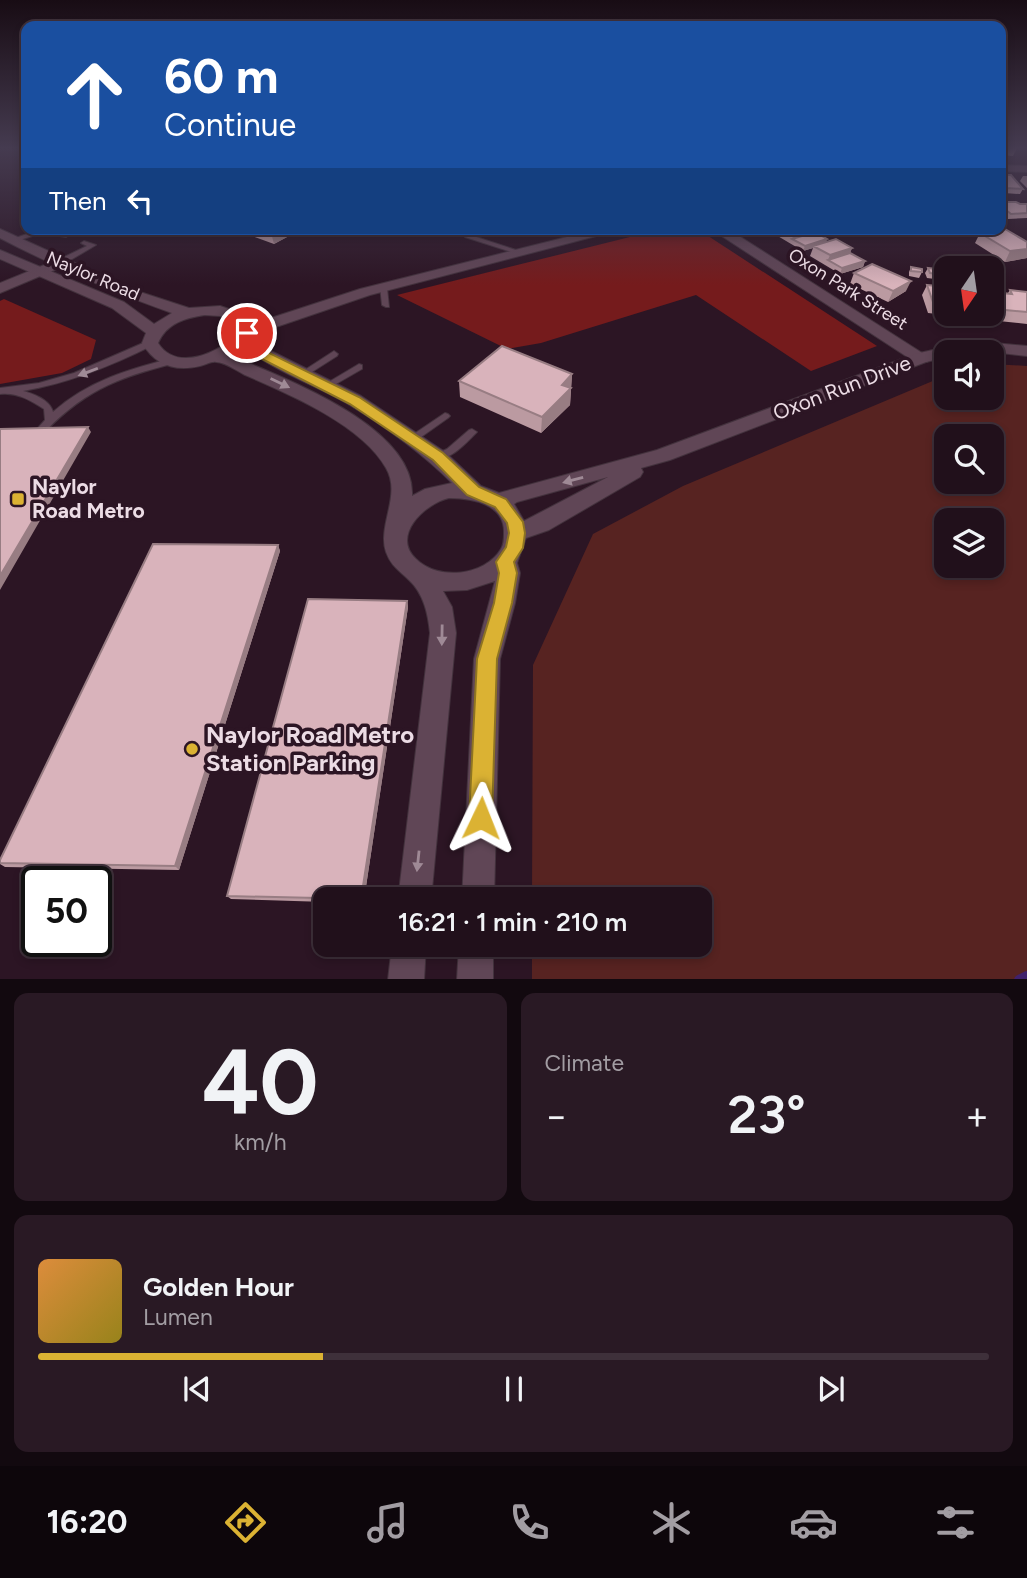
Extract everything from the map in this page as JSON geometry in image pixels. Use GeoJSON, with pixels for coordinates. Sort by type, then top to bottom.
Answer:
{"type":"FeatureCollection","features":[{"type":"Feature","properties":{"kind":"main road"},"geometry":{"type":"LineString","coordinates":[[153,337],[163,324],[188,313],[214,310],[236,314],[365,292],[591,235]]}},
{"type":"Feature","properties":{"kind":"main road","name":"Oxon Park Street"},"geometry":{"type":"LineString","coordinates":[[727,235],[921,358]]}},
{"type":"Feature","properties":{"kind":"main road","name":"Naylor Road"},"geometry":{"type":"LineString","coordinates":[[7,237],[132,294],[188,313]]}},
{"type":"Feature","properties":{"kind":"main road","name":"Naylor Road"},"geometry":{"type":"LineString","coordinates":[[0,254],[118,305],[153,337],[153,351],[160,358],[173,361]]}},
{"type":"Feature","properties":{"kind":"main road"},"geometry":{"type":"LineString","coordinates":[[0,288],[59,263]]}},
{"type":"Feature","properties":{"kind":"main road"},"geometry":{"type":"LineString","coordinates":[[173,361],[203,360],[217,356],[231,350],[247,330],[365,292]]}},
{"type":"Feature","properties":{"kind":"main road"},"geometry":{"type":"LineString","coordinates":[[217,356],[314,401],[354,424],[385,452],[400,475],[401,491],[395,537],[397,550],[405,564],[418,574],[435,581],[464,581],[491,573],[505,562],[514,548],[517,533],[515,522],[501,503],[473,491],[438,457],[355,400],[265,355],[250,343],[244,319],[236,314]]}},
{"type":"Feature","properties":{"kind":"main road","name":"Oxon Run Drive"},"geometry":{"type":"LineString","coordinates":[[501,503],[510,496],[663,455],[921,358],[973,346],[1027,351]]}},
{"type":"Feature","properties":{"kind":"main road","name":"Oxon Run Drive"},"geometry":{"type":"LineString","coordinates":[[517,533],[541,524],[663,455]]}},
{"type":"Feature","properties":{"kind":"main road"},"geometry":{"type":"LineString","coordinates":[[395,537],[420,500],[446,492],[473,491]]}},
{"type":"Feature","properties":{"kind":"main road"},"geometry":{"type":"LineString","coordinates":[[478,887],[487,659],[503,603],[508,573],[505,562]]}},
{"type":"Feature","properties":{"kind":"main road"},"geometry":{"type":"LineString","coordinates":[[415,887],[443,633],[440,607],[418,574]]}},
{"type":"Feature","properties":{"kind":"main road"},"geometry":{"type":"LineString","coordinates":[[406,979],[408,957]]}},
{"type":"Feature","properties":{"kind":"main road"},"geometry":{"type":"LineString","coordinates":[[475,979],[476,957]]}},
{"type":"Feature","properties":{"kind":"lane"},"geometry":{"type":"LineString","coordinates":[[467,236],[520,253]]}},
{"type":"Feature","properties":{"kind":"lane"},"geometry":{"type":"LineString","coordinates":[[59,263],[93,245],[84,243]]}},
{"type":"Feature","properties":{"kind":"lane"},"geometry":{"type":"LineString","coordinates":[[383,288],[386,305]]}},
{"type":"Feature","properties":{"kind":"lane"},"geometry":{"type":"LineString","coordinates":[[4,391],[36,387],[86,374],[153,337]]}},
{"type":"Feature","properties":{"kind":"lane"},"geometry":{"type":"LineString","coordinates":[[301,375],[334,354]]}},
{"type":"Feature","properties":{"kind":"lane"},"geometry":{"type":"LineString","coordinates":[[26,449],[50,419],[82,393],[124,373],[173,361]]}},
{"type":"Feature","properties":{"kind":"lane"},"geometry":{"type":"LineString","coordinates":[[326,386],[359,367]]}},
{"type":"Feature","properties":{"kind":"lane"},"geometry":{"type":"LineString","coordinates":[[4,391],[30,396],[48,408],[50,419]]}},
{"type":"Feature","properties":{"kind":"lane"},"geometry":{"type":"LineString","coordinates":[[411,440],[445,416]]}},
{"type":"Feature","properties":{"kind":"lane"},"geometry":{"type":"LineString","coordinates":[[438,457],[451,451],[472,432]]}},
{"type":"Feature","properties":{"kind":"shaded area"},"geometry":{"type":"Polygon","coordinates":[[[638,235],[707,235],[877,346],[811,371],[696,295],[541,343],[507,349],[397,295],[638,235]]]}},
{"type":"Feature","properties":{"kind":"shaded area"},"geometry":{"type":"Polygon","coordinates":[[[4,299],[96,340],[91,359],[62,373],[0,384],[0,301],[4,299]]]}},
{"type":"Feature","properties":{"kind":"shaded area"},"geometry":{"type":"Polygon","coordinates":[[[1004,365],[1027,366],[1027,979],[532,979],[532,957],[712,957],[712,887],[532,887],[533,665],[593,534],[683,486],[934,380],[934,410],[1004,410],[1004,365]]]}},
{"type":"Feature","properties":{"kind":"building"},"geometry":{"type":"Polygon","coordinates":[[[1006,202],[1027,204],[1027,213],[1011,214],[1006,210],[1006,202]]]}},
{"type":"Feature","properties":{"kind":"building"},"geometry":{"type":"Polygon","coordinates":[[[1006,230],[1027,242],[1027,249],[1010,251],[983,235],[1006,235],[1006,230]]]}},
{"type":"Feature","properties":{"kind":"building"},"geometry":{"type":"Polygon","coordinates":[[[805,235],[820,235],[827,239],[805,246],[792,239],[805,235]]]}},
{"type":"Feature","properties":{"kind":"building"},"geometry":{"type":"Polygon","coordinates":[[[836,239],[852,248],[830,255],[813,246],[836,239]]]}},
{"type":"Feature","properties":{"kind":"building"},"geometry":{"type":"Polygon","coordinates":[[[850,253],[865,261],[842,268],[828,260],[850,253]]]}},
{"type":"Feature","properties":{"kind":"building"},"geometry":{"type":"Polygon","coordinates":[[[872,264],[911,281],[893,291],[854,273],[872,264]]]}},
{"type":"Feature","properties":{"kind":"building"},"geometry":{"type":"Polygon","coordinates":[[[911,267],[922,269],[922,272],[911,271],[911,267]]]}},
{"type":"Feature","properties":{"kind":"building"},"geometry":{"type":"Polygon","coordinates":[[[927,285],[934,286],[933,302],[927,285]]]}},
{"type":"Feature","properties":{"kind":"building"},"geometry":{"type":"Polygon","coordinates":[[[1010,290],[1027,292],[1027,312],[1004,310],[1004,293],[1012,294],[1010,290]]]}},
{"type":"Feature","properties":{"kind":"building"},"geometry":{"type":"Polygon","coordinates":[[[502,346],[572,374],[562,385],[571,388],[542,417],[459,381],[502,346]]]}},
{"type":"Feature","properties":{"kind":"building"},"geometry":{"type":"Polygon","coordinates":[[[88,427],[0,576],[0,429],[88,427]]]}},
{"type":"Feature","properties":{"kind":"building"},"geometry":{"type":"Polygon","coordinates":[[[153,544],[278,545],[175,866],[0,863],[0,860],[153,544]]]}},
{"type":"Feature","properties":{"kind":"building"},"geometry":{"type":"Polygon","coordinates":[[[308,599],[407,601],[363,887],[313,887],[313,898],[227,896],[308,599]]]}},
{"type":"Feature","properties":{"kind":"waterway"},"geometry":{"type":"LineString","coordinates":[[1021,979],[1027,976]]}},
{"type":"Feature","properties":{"kind":"place","name":"Naylor Road Metro"},"geometry":{"type":"Point","coordinates":[18,499]}},
{"type":"Feature","properties":{"kind":"place","name":"Naylor Road Metro Station Parking"},"geometry":{"type":"Point","coordinates":[192,749]}},
{"type":"Feature","properties":{"kind":"route"},"geometry":{"type":"LineString","coordinates":[[247,333],[250,343],[265,355],[355,400],[438,457],[473,491],[488,495],[501,503],[515,522],[517,533],[514,548],[505,562],[508,573],[503,603],[487,659],[481,818]]}}]}
